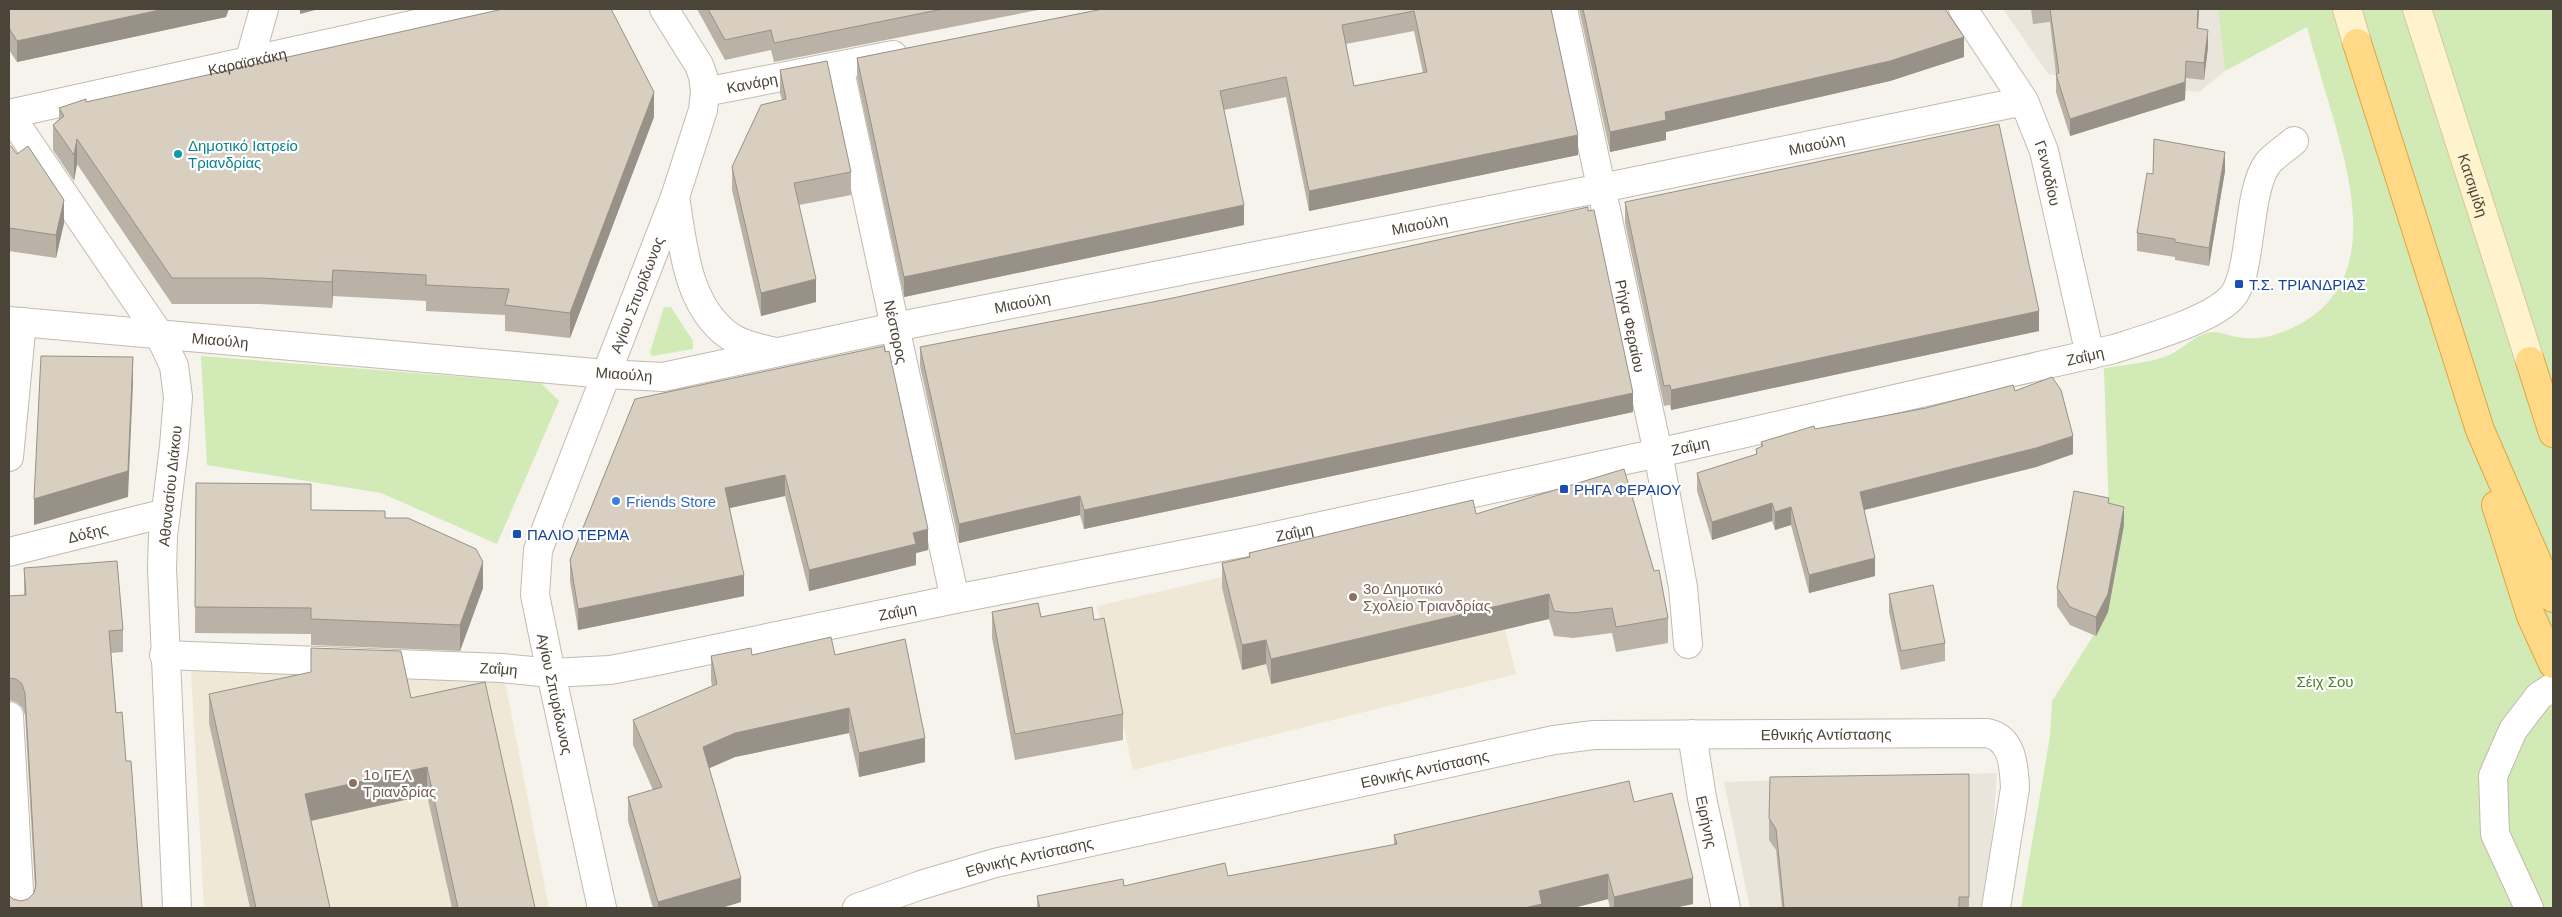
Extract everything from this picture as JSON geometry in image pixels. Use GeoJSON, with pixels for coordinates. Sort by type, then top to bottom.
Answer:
{"type":"FeatureCollection","features":[{"type":"Feature","properties":{"kind":"highway"},"geometry":{"type":"LineString","coordinates":[[2357,43],[2480,430],[2553,598]]}},
{"type":"Feature","properties":{"kind":"highway"},"geometry":{"type":"LineString","coordinates":[[2530,361],[2553,401]]}},
{"type":"Feature","properties":{"kind":"highway"},"geometry":{"type":"LineString","coordinates":[[2530,361],[2553,434]]}},
{"type":"Feature","properties":{"kind":"highway"},"geometry":{"type":"LineString","coordinates":[[2480,430],[2490,481],[2510,554],[2532,616],[2553,664]]}},
{"type":"Feature","properties":{"kind":"main road"},"geometry":{"type":"LineString","coordinates":[[2347,9],[2357,43]]}},
{"type":"Feature","properties":{"kind":"main road","name":"Κατσιμίδη"},"geometry":{"type":"LineString","coordinates":[[2417,9],[2530,361]]}},
{"type":"Feature","properties":{"kind":"street"},"geometry":{"type":"LineString","coordinates":[[249,62],[264,9]]}},
{"type":"Feature","properties":{"kind":"street","name":"Καραϊσκάκη"},"geometry":{"type":"LineString","coordinates":[[9,114],[484,9]]}},
{"type":"Feature","properties":{"kind":"street","name":"Αγίου Σπυρίδωνος"},"geometry":{"type":"LineString","coordinates":[[602,908],[535,595],[538,550],[675,197],[703,110],[704,76],[664,9]]}},
{"type":"Feature","properties":{"kind":"street","name":"Ρήγα Φεραίου"},"geometry":{"type":"LineString","coordinates":[[1563,9],[1658,453],[1683,587],[1688,644]]}},
{"type":"Feature","properties":{"kind":"street","name":"Γενναδίου"},"geometry":{"type":"LineString","coordinates":[[1963,9],[2024,101],[2044,151],[2090,355]]}},
{"type":"Feature","properties":{"kind":"street","name":"Κανάρη"},"geometry":{"type":"LineString","coordinates":[[705,92],[918,50]]}},
{"type":"Feature","properties":{"kind":"street","name":"Νέστορος"},"geometry":{"type":"LineString","coordinates":[[840,66],[955,599]]}},
{"type":"Feature","properties":{"kind":"street","name":"Μιαούλη"},"geometry":{"type":"LineString","coordinates":[[15,322],[606,374],[663,377],[895,327],[1602,188],[2024,101]]}},
{"type":"Feature","properties":{"kind":"street","name":"Αθανασίου Διάκου"},"geometry":{"type":"LineString","coordinates":[[9,114],[159,334],[174,366],[178,397],[162,568],[164,655],[177,908]]}},
{"type":"Feature","properties":{"kind":"street","name":"Ζαΐμη"},"geometry":{"type":"LineString","coordinates":[[164,655],[502,668],[551,673],[610,670],[955,599],[1162,560],[1658,453],[2090,355],[2182,326],[2231,299],[2239,284],[2257,190],[2268,163],[2294,141]]}},
{"type":"Feature","properties":{"kind":"street"},"geometry":{"type":"LineString","coordinates":[[675,197],[688,270],[705,308],[728,335],[748,346],[776,352]]}},
{"type":"Feature","properties":{"kind":"street"},"geometry":{"type":"LineString","coordinates":[[9,457],[15,322]]}},
{"type":"Feature","properties":{"kind":"street","name":"Δόξης"},"geometry":{"type":"LineString","coordinates":[[9,552],[166,513]]}},
{"type":"Feature","properties":{"kind":"street"},"geometry":{"type":"LineString","coordinates":[[2529,908],[2495,834],[2493,776],[2513,730],[2546,691]]}},
{"type":"Feature","properties":{"kind":"street"},"geometry":{"type":"LineString","coordinates":[[9,716],[20,908]]}},
{"type":"Feature","properties":{"kind":"street","name":"Εθνικής Αντίστασης"},"geometry":{"type":"LineString","coordinates":[[857,908],[920,885],[995,863],[1534,743],[1594,735],[1987,733],[1996,735],[2004,742],[2012,760],[2015,788],[1996,908]]}},
{"type":"Feature","properties":{"kind":"street","name":"Ειρήνης"},"geometry":{"type":"LineString","coordinates":[[1692,734],[1702,798],[1726,908]]}},
{"type":"Feature","properties":{"kind":"shaded area"},"geometry":{"type":"Polygon","coordinates":[[[2003,9],[2218,9],[2225,71],[2199,92],[2048,74],[2003,9]]]}},
{"type":"Feature","properties":{"kind":"shaded area"},"geometry":{"type":"Polygon","coordinates":[[[1478,518],[1516,674],[1133,770],[1097,606],[1478,518]]]}},
{"type":"Feature","properties":{"kind":"shaded area"},"geometry":{"type":"Polygon","coordinates":[[[191,671],[505,681],[549,908],[204,908],[191,671]]]}},
{"type":"Feature","properties":{"kind":"shaded area"},"geometry":{"type":"Polygon","coordinates":[[[1997,773],[1987,908],[1750,908],[1724,782],[1997,773]]]}},
{"type":"Feature","properties":{"kind":"green space","name":"Σέιχ Σου"},"geometry":{"type":"Polygon","coordinates":[[[2218,9],[2553,9],[2553,908],[2021,908],[2050,736],[2052,701],[2108,612],[2109,516],[2104,368],[2144,362],[2167,356],[2196,338],[2210,332],[2246,338],[2274,335],[2308,319],[2331,298],[2346,273],[2352,244],[2353,213],[2349,181],[2342,149],[2307,27],[2225,71],[2218,9]]]}},
{"type":"Feature","properties":{"kind":"green space"},"geometry":{"type":"Polygon","coordinates":[[[664,307],[671,307],[693,341],[693,349],[652,356],[650,352],[664,307]]]}},
{"type":"Feature","properties":{"kind":"green space"},"geometry":{"type":"Polygon","coordinates":[[[201,356],[541,383],[559,401],[497,544],[381,493],[207,465],[201,356]]]}},
{"type":"Feature","properties":{"kind":"building"},"geometry":{"type":"Polygon","coordinates":[[[9,9],[164,9],[17,41],[9,28],[9,9]]]}},
{"type":"Feature","properties":{"kind":"building"},"geometry":{"type":"Polygon","coordinates":[[[503,9],[611,9],[654,92],[570,313],[505,305],[509,289],[426,285],[426,275],[333,270],[332,282],[260,278],[172,278],[77,139],[74,155],[53,125],[64,116],[59,108],[86,99],[86,102],[503,9]]]}},
{"type":"Feature","properties":{"kind":"building"},"geometry":{"type":"Polygon","coordinates":[[[708,9],[943,9],[774,43],[771,30],[725,40],[708,9]]]}},
{"type":"Feature","properties":{"kind":"building"},"geometry":{"type":"Polygon","coordinates":[[[1103,9],[1551,9],[1578,135],[1309,191],[1286,77],[1220,91],[1244,205],[904,277],[857,58],[1103,9]],[[1414,11],[1342,25],[1354,86],[1427,72],[1414,11]]]}},
{"type":"Feature","properties":{"kind":"building"},"geometry":{"type":"Polygon","coordinates":[[[1583,9],[1945,9],[1964,37],[1890,61],[1665,112],[1666,120],[1610,132],[1583,9]]]}},
{"type":"Feature","properties":{"kind":"building"},"geometry":{"type":"Polygon","coordinates":[[[2050,9],[2198,9],[2197,28],[2208,30],[2204,63],[2186,61],[2185,82],[2070,119],[2056,74],[2059,73],[2050,9]]]}},
{"type":"Feature","properties":{"kind":"building"},"geometry":{"type":"Polygon","coordinates":[[[827,61],[851,172],[794,183],[816,279],[761,293],[732,167],[761,105],[786,99],[780,70],[827,61]]]}},
{"type":"Feature","properties":{"kind":"building"},"geometry":{"type":"Polygon","coordinates":[[[1999,124],[2039,311],[1671,390],[1670,385],[1664,386],[1625,202],[1999,124]]]}},
{"type":"Feature","properties":{"kind":"building"},"geometry":{"type":"Polygon","coordinates":[[[2154,139],[2225,152],[2209,248],[2175,242],[2175,239],[2137,233],[2147,173],[2153,174],[2154,139]]]}},
{"type":"Feature","properties":{"kind":"building"},"geometry":{"type":"Polygon","coordinates":[[[11,146],[17,154],[28,146],[64,200],[56,235],[9,228],[9,147],[11,146]]]}},
{"type":"Feature","properties":{"kind":"building"},"geometry":{"type":"Polygon","coordinates":[[[1588,207],[1588,211],[1594,210],[1633,393],[1084,510],[1080,496],[959,524],[920,347],[1173,298],[1588,207]]]}},
{"type":"Feature","properties":{"kind":"building"},"geometry":{"type":"Polygon","coordinates":[[[884,346],[885,352],[889,351],[928,529],[913,533],[916,544],[809,570],[785,475],[725,488],[744,575],[578,609],[570,560],[635,399],[884,346]]]}},
{"type":"Feature","properties":{"kind":"building"},"geometry":{"type":"Polygon","coordinates":[[[41,356],[133,357],[128,471],[34,499],[41,356]]]}},
{"type":"Feature","properties":{"kind":"building"},"geometry":{"type":"Polygon","coordinates":[[[2052,377],[2061,390],[2073,436],[2036,448],[1860,492],[1875,558],[1809,575],[1791,507],[1775,512],[1772,503],[1712,522],[1697,473],[1757,454],[1756,449],[1763,446],[1761,442],[1814,426],[1815,429],[1926,408],[2013,385],[2015,391],[2052,377]]]}},
{"type":"Feature","properties":{"kind":"building"},"geometry":{"type":"Polygon","coordinates":[[[1624,469],[1654,571],[1659,570],[1668,618],[1616,627],[1612,608],[1573,613],[1554,611],[1549,594],[1271,659],[1266,640],[1242,645],[1222,563],[1250,557],[1249,553],[1473,500],[1476,514],[1624,469]]]}},
{"type":"Feature","properties":{"kind":"building"},"geometry":{"type":"Polygon","coordinates":[[[196,483],[311,484],[311,510],[385,511],[385,518],[408,518],[476,549],[483,562],[460,625],[311,619],[311,608],[195,607],[196,483]]]}},
{"type":"Feature","properties":{"kind":"building"},"geometry":{"type":"Polygon","coordinates":[[[2074,491],[2109,498],[2108,503],[2124,507],[2108,594],[2096,617],[2070,607],[2057,588],[2074,491]]]}},
{"type":"Feature","properties":{"kind":"building"},"geometry":{"type":"Polygon","coordinates":[[[117,561],[123,630],[109,631],[116,713],[122,712],[126,761],[131,761],[142,908],[9,908],[9,895],[13,899],[21,901],[28,899],[34,893],[36,885],[25,693],[22,684],[16,679],[9,678],[9,596],[26,595],[24,568],[117,561]]]}},
{"type":"Feature","properties":{"kind":"building"},"geometry":{"type":"Polygon","coordinates":[[[1933,585],[1945,643],[1901,651],[1889,594],[1933,585]]]}},
{"type":"Feature","properties":{"kind":"building"},"geometry":{"type":"Polygon","coordinates":[[[1038,603],[1041,617],[1092,607],[1094,620],[1104,618],[1123,714],[1015,734],[992,612],[1038,603]]]}},
{"type":"Feature","properties":{"kind":"building"},"geometry":{"type":"Polygon","coordinates":[[[831,637],[835,655],[905,639],[925,738],[859,753],[849,708],[735,733],[703,747],[741,878],[658,902],[628,797],[662,787],[633,720],[717,684],[711,656],[751,648],[752,655],[831,637]]]}},
{"type":"Feature","properties":{"kind":"building"},"geometry":{"type":"Polygon","coordinates":[[[311,648],[401,651],[411,698],[485,682],[535,908],[458,908],[427,767],[305,794],[330,908],[256,908],[209,694],[311,672],[311,648]]]}},
{"type":"Feature","properties":{"kind":"building"},"geometry":{"type":"Polygon","coordinates":[[[1969,774],[1969,897],[1959,897],[1959,908],[1784,908],[1776,829],[1769,818],[1770,777],[1969,774]]]}},
{"type":"Feature","properties":{"kind":"building"},"geometry":{"type":"Polygon","coordinates":[[[1629,781],[1634,802],[1672,793],[1693,878],[1614,897],[1608,874],[1539,891],[1542,904],[1524,908],[1040,908],[1037,896],[1123,879],[1124,886],[1225,863],[1228,876],[1397,844],[1394,835],[1629,781]]]}},
{"type":"Feature","properties":{"kind":"place","name":"Δημοτικό Ιατρείο Τριανδρίας"},"geometry":{"type":"Point","coordinates":[178,154]}},
{"type":"Feature","properties":{"kind":"place","name":"Τ.Σ. ΤΡΙΑΝΔΡΙΑΣ"},"geometry":{"type":"Point","coordinates":[2239,284]}},
{"type":"Feature","properties":{"kind":"place","name":"ΡΗΓΑ ΦΕΡΑΙΟΥ"},"geometry":{"type":"Point","coordinates":[1564,489]}},
{"type":"Feature","properties":{"kind":"place","name":"Friends Store"},"geometry":{"type":"Point","coordinates":[616,501]}},
{"type":"Feature","properties":{"kind":"place","name":"ΠΑΛΙΟ ΤΕΡΜΑ"},"geometry":{"type":"Point","coordinates":[517,534]}},
{"type":"Feature","properties":{"kind":"place","name":"3ο Δημοτικό Σχολείο Τριανδρίας"},"geometry":{"type":"Point","coordinates":[1353,597]}},
{"type":"Feature","properties":{"kind":"place","name":"1o ΓΕΛ Τριανδρίας"},"geometry":{"type":"Point","coordinates":[353,783]}}]}
